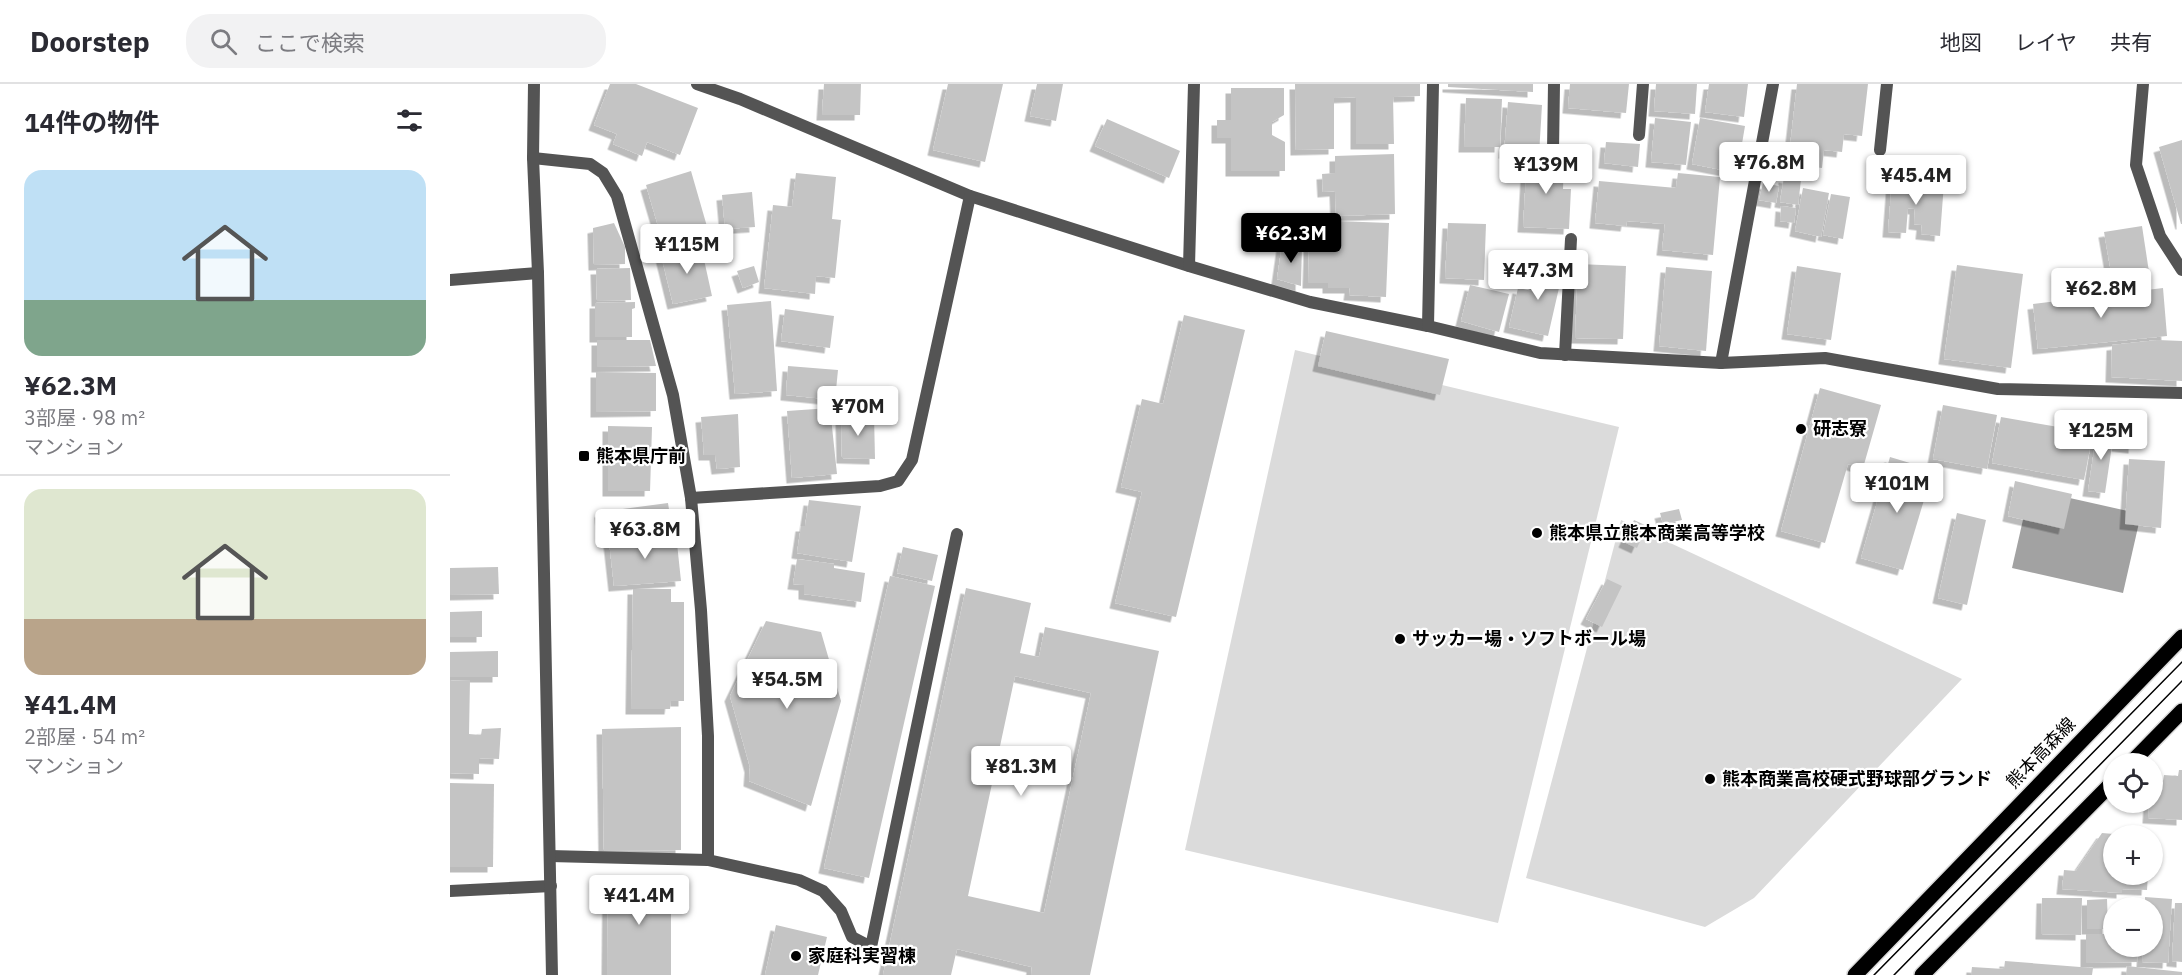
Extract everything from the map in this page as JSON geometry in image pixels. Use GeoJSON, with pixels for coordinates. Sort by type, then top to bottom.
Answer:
{"type":"FeatureCollection","features":[{"type":"Feature","properties":{"kind":"main road","name":"熊本高森線"},"geometry":{"type":"LineString","coordinates":[[1854,975],[2182,638]]}},
{"type":"Feature","properties":{"kind":"main road"},"geometry":{"type":"LineString","coordinates":[[2141,753],[2182,711]]}},
{"type":"Feature","properties":{"kind":"main road"},"geometry":{"type":"LineString","coordinates":[[1922,975],[2103,792]]}},
{"type":"Feature","properties":{"kind":"street"},"geometry":{"type":"LineString","coordinates":[[534,84],[533,158],[552,975]]}},
{"type":"Feature","properties":{"kind":"street"},"geometry":{"type":"LineString","coordinates":[[697,84],[740,99],[970,196],[1189,266],[1310,302],[1428,326],[1540,353],[1721,363],[1825,358],[1998,389],[2182,393]]}},
{"type":"Feature","properties":{"kind":"street"},"geometry":{"type":"LineString","coordinates":[[1189,266],[1194,84]]}},
{"type":"Feature","properties":{"kind":"street"},"geometry":{"type":"LineString","coordinates":[[1428,326],[1433,84]]}},
{"type":"Feature","properties":{"kind":"street"},"geometry":{"type":"LineString","coordinates":[[1553,151],[1554,84]]}},
{"type":"Feature","properties":{"kind":"street"},"geometry":{"type":"LineString","coordinates":[[1639,135],[1643,84]]}},
{"type":"Feature","properties":{"kind":"street"},"geometry":{"type":"LineString","coordinates":[[1721,363],[1773,84]]}},
{"type":"Feature","properties":{"kind":"street"},"geometry":{"type":"LineString","coordinates":[[1880,150],[1887,84]]}},
{"type":"Feature","properties":{"kind":"street"},"geometry":{"type":"LineString","coordinates":[[2143,84],[2136,165],[2160,236],[2182,270]]}},
{"type":"Feature","properties":{"kind":"street"},"geometry":{"type":"LineString","coordinates":[[533,158],[590,164],[603,173],[617,196],[673,395],[691,498],[701,610],[708,736],[708,860]]}},
{"type":"Feature","properties":{"kind":"street"},"geometry":{"type":"LineString","coordinates":[[691,498],[880,486],[898,481],[912,460],[970,196]]}},
{"type":"Feature","properties":{"kind":"street"},"geometry":{"type":"LineString","coordinates":[[1565,355],[1571,239]]}},
{"type":"Feature","properties":{"kind":"street"},"geometry":{"type":"LineString","coordinates":[[450,280],[537,273]]}},
{"type":"Feature","properties":{"kind":"street"},"geometry":{"type":"LineString","coordinates":[[550,856],[708,860],[799,880],[823,891],[841,911],[852,937],[871,947],[957,534]]}},
{"type":"Feature","properties":{"kind":"street"},"geometry":{"type":"LineString","coordinates":[[450,891],[551,886]]}},
{"type":"Feature","properties":{"kind":"shaded area","name":"サッカー場・ソフトボール場"},"geometry":{"type":"Polygon","coordinates":[[[1295,350],[1619,427],[1498,923],[1185,850],[1295,350]]]}},
{"type":"Feature","properties":{"kind":"shaded area"},"geometry":{"type":"Polygon","coordinates":[[[2030,489],[2141,514],[2123,593],[2012,568],[2030,489]]]}},
{"type":"Feature","properties":{"kind":"shaded area","name":"熊本商業高校硬式野球部グランド"},"geometry":{"type":"Polygon","coordinates":[[[1621,520],[1962,679],[1754,898],[1705,927],[1526,878],[1621,520]]]}},
{"type":"Feature","properties":{"kind":"building"},"geometry":{"type":"Polygon","coordinates":[[[610,84],[636,84],[698,108],[680,155],[647,142],[642,156],[613,144],[617,134],[594,125],[610,84]]]}},
{"type":"Feature","properties":{"kind":"building"},"geometry":{"type":"Polygon","coordinates":[[[824,84],[861,84],[860,115],[822,115],[824,84]]]}},
{"type":"Feature","properties":{"kind":"building"},"geometry":{"type":"Polygon","coordinates":[[[948,84],[1003,84],[985,162],[933,150],[948,84]]]}},
{"type":"Feature","properties":{"kind":"building"},"geometry":{"type":"Polygon","coordinates":[[[1037,84],[1063,84],[1056,121],[1030,116],[1037,84]]]}},
{"type":"Feature","properties":{"kind":"building"},"geometry":{"type":"Polygon","coordinates":[[[1295,84],[1420,84],[1420,96],[1393,97],[1394,144],[1356,144],[1356,97],[1334,98],[1334,149],[1296,150],[1295,84]]]}},
{"type":"Feature","properties":{"kind":"building"},"geometry":{"type":"Polygon","coordinates":[[[1448,84],[1533,84],[1533,92],[1448,87],[1448,84]]]}},
{"type":"Feature","properties":{"kind":"building"},"geometry":{"type":"Polygon","coordinates":[[[1570,84],[1629,84],[1626,113],[1568,108],[1570,84]]]}},
{"type":"Feature","properties":{"kind":"building"},"geometry":{"type":"Polygon","coordinates":[[[1656,84],[1697,84],[1695,114],[1654,111],[1656,84]]]}},
{"type":"Feature","properties":{"kind":"building"},"geometry":{"type":"Polygon","coordinates":[[[1709,84],[1748,84],[1744,117],[1705,112],[1709,84]]]}},
{"type":"Feature","properties":{"kind":"building"},"geometry":{"type":"Polygon","coordinates":[[[1797,84],[1868,84],[1862,136],[1844,134],[1842,152],[1824,150],[1822,168],[1788,164],[1797,84]]]}},
{"type":"Feature","properties":{"kind":"building"},"geometry":{"type":"Polygon","coordinates":[[[1231,88],[1284,88],[1284,115],[1272,122],[1272,135],[1285,142],[1285,171],[1231,171],[1231,138],[1217,138],[1217,120],[1231,120],[1231,88]]]}},
{"type":"Feature","properties":{"kind":"building"},"geometry":{"type":"Polygon","coordinates":[[[1466,98],[1502,99],[1500,147],[1464,147],[1466,98]]]}},
{"type":"Feature","properties":{"kind":"building"},"geometry":{"type":"Polygon","coordinates":[[[1508,102],[1542,105],[1539,155],[1504,153],[1508,102]]]}},
{"type":"Feature","properties":{"kind":"building"},"geometry":{"type":"Polygon","coordinates":[[[1655,118],[1691,122],[1686,165],[1651,162],[1655,118]]]}},
{"type":"Feature","properties":{"kind":"building"},"geometry":{"type":"Polygon","coordinates":[[[1700,118],[1745,126],[1737,173],[1692,164],[1700,118]]]}},
{"type":"Feature","properties":{"kind":"building"},"geometry":{"type":"Polygon","coordinates":[[[1107,119],[1180,151],[1169,178],[1095,146],[1107,119]]]}},
{"type":"Feature","properties":{"kind":"building"},"geometry":{"type":"Polygon","coordinates":[[[2182,140],[2182,224],[2181,224],[2159,147],[2182,140]]]}},
{"type":"Feature","properties":{"kind":"building"},"geometry":{"type":"Polygon","coordinates":[[[1606,142],[1640,144],[1638,167],[1604,163],[1606,142]]]}},
{"type":"Feature","properties":{"kind":"building"},"geometry":{"type":"Polygon","coordinates":[[[1394,154],[1395,214],[1336,216],[1335,191],[1323,192],[1322,174],[1335,173],[1335,156],[1394,154]]]}},
{"type":"Feature","properties":{"kind":"building"},"geometry":{"type":"Polygon","coordinates":[[[1527,158],[1564,160],[1563,189],[1571,189],[1569,229],[1523,227],[1527,158]]]}},
{"type":"Feature","properties":{"kind":"building"},"geometry":{"type":"Polygon","coordinates":[[[691,171],[708,230],[663,243],[646,185],[691,171]]]}},
{"type":"Feature","properties":{"kind":"building"},"geometry":{"type":"Polygon","coordinates":[[[796,173],[836,177],[832,219],[841,220],[835,278],[816,276],[815,294],[764,288],[773,205],[792,207],[796,173]]]}},
{"type":"Feature","properties":{"kind":"building"},"geometry":{"type":"Polygon","coordinates":[[[1678,173],[1720,177],[1713,255],[1662,250],[1665,224],[1627,221],[1626,226],[1595,223],[1599,181],[1676,188],[1678,173]]]}},
{"type":"Feature","properties":{"kind":"building"},"geometry":{"type":"Polygon","coordinates":[[[1784,177],[1801,180],[1798,205],[1780,202],[1784,177]]]}},
{"type":"Feature","properties":{"kind":"building"},"geometry":{"type":"Polygon","coordinates":[[[1892,179],[1944,183],[1940,236],[1921,234],[1922,225],[1914,224],[1915,209],[1908,208],[1906,233],[1888,232],[1892,179]]]}},
{"type":"Feature","properties":{"kind":"building"},"geometry":{"type":"Polygon","coordinates":[[[1763,183],[1779,186],[1776,203],[1759,200],[1763,183]]]}},
{"type":"Feature","properties":{"kind":"building"},"geometry":{"type":"Polygon","coordinates":[[[1803,188],[1829,193],[1821,237],[1795,231],[1803,188]]]}},
{"type":"Feature","properties":{"kind":"building"},"geometry":{"type":"Polygon","coordinates":[[[752,192],[755,227],[725,229],[722,195],[752,192]]]}},
{"type":"Feature","properties":{"kind":"building"},"geometry":{"type":"Polygon","coordinates":[[[1831,194],[1850,197],[1843,239],[1823,235],[1831,194]]]}},
{"type":"Feature","properties":{"kind":"building"},"geometry":{"type":"Polygon","coordinates":[[[1781,206],[1796,208],[1794,223],[1780,221],[1781,206]]]}},
{"type":"Feature","properties":{"kind":"building"},"geometry":{"type":"Polygon","coordinates":[[[1310,220],[1389,223],[1386,297],[1349,295],[1350,288],[1328,288],[1328,283],[1308,283],[1310,220]]]}},
{"type":"Feature","properties":{"kind":"building"},"geometry":{"type":"Polygon","coordinates":[[[614,223],[625,247],[625,264],[594,265],[593,228],[614,223]]]}},
{"type":"Feature","properties":{"kind":"building"},"geometry":{"type":"Polygon","coordinates":[[[1448,223],[1486,224],[1484,280],[1445,278],[1448,223]]]}},
{"type":"Feature","properties":{"kind":"building"},"geometry":{"type":"Polygon","coordinates":[[[2142,226],[2149,272],[2112,278],[2104,232],[2142,226]]]}},
{"type":"Feature","properties":{"kind":"building"},"geometry":{"type":"Polygon","coordinates":[[[1282,244],[1302,244],[1301,286],[1277,279],[1282,244]]]}},
{"type":"Feature","properties":{"kind":"building"},"geometry":{"type":"Polygon","coordinates":[[[701,246],[712,296],[673,304],[661,255],[701,246]]]}},
{"type":"Feature","properties":{"kind":"building"},"geometry":{"type":"Polygon","coordinates":[[[1540,260],[1564,266],[1548,336],[1509,327],[1518,288],[1533,291],[1540,260]]]}},
{"type":"Feature","properties":{"kind":"building"},"geometry":{"type":"Polygon","coordinates":[[[1578,264],[1626,266],[1623,339],[1575,338],[1578,264]]]}},
{"type":"Feature","properties":{"kind":"building"},"geometry":{"type":"Polygon","coordinates":[[[1957,265],[2023,274],[2011,368],[1944,359],[1957,265]]]}},
{"type":"Feature","properties":{"kind":"building"},"geometry":{"type":"Polygon","coordinates":[[[754,266],[759,282],[743,288],[737,271],[754,266]]]}},
{"type":"Feature","properties":{"kind":"building"},"geometry":{"type":"Polygon","coordinates":[[[1797,266],[1841,273],[1831,340],[1787,334],[1797,266]]]}},
{"type":"Feature","properties":{"kind":"building"},"geometry":{"type":"Polygon","coordinates":[[[1666,267],[1712,271],[1706,351],[1659,346],[1666,267]]]}},
{"type":"Feature","properties":{"kind":"building"},"geometry":{"type":"Polygon","coordinates":[[[630,268],[631,300],[597,301],[596,269],[630,268]]]}},
{"type":"Feature","properties":{"kind":"building"},"geometry":{"type":"Polygon","coordinates":[[[1470,285],[1509,294],[1499,332],[1461,321],[1470,285]]]}},
{"type":"Feature","properties":{"kind":"building"},"geometry":{"type":"Polygon","coordinates":[[[2163,288],[2167,336],[2038,349],[2033,304],[2163,288]]]}},
{"type":"Feature","properties":{"kind":"building"},"geometry":{"type":"Polygon","coordinates":[[[771,301],[777,391],[735,394],[727,305],[771,301]]]}},
{"type":"Feature","properties":{"kind":"building"},"geometry":{"type":"Polygon","coordinates":[[[635,302],[635,308],[632,309],[632,337],[595,337],[595,303],[635,302]]]}},
{"type":"Feature","properties":{"kind":"building"},"geometry":{"type":"Polygon","coordinates":[[[785,309],[834,316],[830,348],[781,341],[785,309]]]}},
{"type":"Feature","properties":{"kind":"building"},"geometry":{"type":"Polygon","coordinates":[[[1184,315],[1245,330],[1176,617],[1115,603],[1142,492],[1121,487],[1142,399],[1163,404],[1184,315]]]}},
{"type":"Feature","properties":{"kind":"building"},"geometry":{"type":"Polygon","coordinates":[[[1326,331],[1449,359],[1440,395],[1318,366],[1326,331]]]}},
{"type":"Feature","properties":{"kind":"building"},"geometry":{"type":"Polygon","coordinates":[[[597,340],[650,340],[656,366],[597,367],[597,340]]]}},
{"type":"Feature","properties":{"kind":"building"},"geometry":{"type":"Polygon","coordinates":[[[2158,340],[2182,341],[2182,381],[2111,377],[2112,345],[2158,340]]]}},
{"type":"Feature","properties":{"kind":"building"},"geometry":{"type":"Polygon","coordinates":[[[788,366],[838,370],[835,400],[786,395],[788,366]]]}},
{"type":"Feature","properties":{"kind":"building"},"geometry":{"type":"Polygon","coordinates":[[[596,372],[656,373],[656,411],[596,412],[596,372]]]}},
{"type":"Feature","properties":{"kind":"building"},"geometry":{"type":"Polygon","coordinates":[[[1820,388],[1881,405],[1863,468],[1848,464],[1825,543],[1781,531],[1820,388]]]}},
{"type":"Feature","properties":{"kind":"building"},"geometry":{"type":"Polygon","coordinates":[[[1943,405],[1997,415],[1987,469],[1933,459],[1943,405]]]}},
{"type":"Feature","properties":{"kind":"building"},"geometry":{"type":"Polygon","coordinates":[[[830,408],[837,474],[792,478],[787,411],[830,408]]]}},
{"type":"Feature","properties":{"kind":"building"},"geometry":{"type":"Polygon","coordinates":[[[2120,413],[2136,415],[2134,448],[2117,446],[2120,413]]]}},
{"type":"Feature","properties":{"kind":"building"},"geometry":{"type":"Polygon","coordinates":[[[738,414],[740,467],[717,469],[715,455],[704,455],[701,417],[738,414]]]}},
{"type":"Feature","properties":{"kind":"building"},"geometry":{"type":"Polygon","coordinates":[[[874,415],[875,459],[842,458],[841,416],[874,415]]]}},
{"type":"Feature","properties":{"kind":"building"},"geometry":{"type":"Polygon","coordinates":[[[2001,417],[2093,433],[2084,480],[1992,463],[2001,417]]]}},
{"type":"Feature","properties":{"kind":"building"},"geometry":{"type":"Polygon","coordinates":[[[608,426],[652,427],[650,491],[608,491],[608,426]]]}},
{"type":"Feature","properties":{"kind":"building"},"geometry":{"type":"Polygon","coordinates":[[[2097,430],[2114,432],[2105,493],[2088,491],[2097,430]]]}},
{"type":"Feature","properties":{"kind":"building"},"geometry":{"type":"Polygon","coordinates":[[[1890,457],[1933,470],[1903,570],[1861,558],[1890,457]]]}},
{"type":"Feature","properties":{"kind":"building"},"geometry":{"type":"Polygon","coordinates":[[[2129,459],[2165,461],[2161,528],[2125,524],[2129,459]]]}},
{"type":"Feature","properties":{"kind":"building"},"geometry":{"type":"Polygon","coordinates":[[[2015,481],[2072,494],[2064,529],[2008,516],[2015,481]]]}},
{"type":"Feature","properties":{"kind":"building"},"geometry":{"type":"Polygon","coordinates":[[[809,500],[861,506],[852,562],[797,553],[801,526],[805,526],[809,500]]]}},
{"type":"Feature","properties":{"kind":"building"},"geometry":{"type":"Polygon","coordinates":[[[668,503],[672,529],[603,538],[600,512],[668,503]]]}},
{"type":"Feature","properties":{"kind":"building"},"geometry":{"type":"Polygon","coordinates":[[[1679,509],[1682,520],[1663,524],[1660,513],[1679,509]]]}},
{"type":"Feature","properties":{"kind":"building"},"geometry":{"type":"Polygon","coordinates":[[[1957,513],[1986,520],[1967,605],[1938,598],[1957,513]]]}},
{"type":"Feature","properties":{"kind":"building"},"geometry":{"type":"Polygon","coordinates":[[[1634,520],[1647,526],[1637,548],[1624,542],[1634,520]]]}},
{"type":"Feature","properties":{"kind":"building"},"geometry":{"type":"Polygon","coordinates":[[[676,534],[681,581],[614,586],[609,541],[676,534]]]}},
{"type":"Feature","properties":{"kind":"building"},"geometry":{"type":"Polygon","coordinates":[[[903,547],[938,555],[932,581],[897,573],[903,547]]]}},
{"type":"Feature","properties":{"kind":"building"},"geometry":{"type":"Polygon","coordinates":[[[797,559],[834,564],[834,568],[865,573],[861,602],[804,594],[804,585],[793,584],[797,559]]]}},
{"type":"Feature","properties":{"kind":"building"},"geometry":{"type":"Polygon","coordinates":[[[498,567],[499,594],[450,595],[450,568],[498,567]]]}},
{"type":"Feature","properties":{"kind":"building"},"geometry":{"type":"Polygon","coordinates":[[[890,576],[935,586],[869,878],[824,868],[890,576]]]}},
{"type":"Feature","properties":{"kind":"building"},"geometry":{"type":"Polygon","coordinates":[[[1607,579],[1622,586],[1602,627],[1586,619],[1607,579]]]}},
{"type":"Feature","properties":{"kind":"building"},"geometry":{"type":"Polygon","coordinates":[[[966,588],[1031,603],[1020,653],[1039,657],[1045,627],[1159,651],[1090,975],[1031,975],[1032,967],[957,949],[951,975],[883,975],[966,588]],[[1015,676],[968,896],[1044,913],[1091,693],[1015,676]]]}},
{"type":"Feature","properties":{"kind":"building"},"geometry":{"type":"Polygon","coordinates":[[[633,589],[671,589],[671,602],[684,602],[684,701],[671,701],[670,709],[631,709],[633,589]]]}},
{"type":"Feature","properties":{"kind":"building"},"geometry":{"type":"Polygon","coordinates":[[[482,611],[482,637],[450,637],[450,612],[482,611]]]}},
{"type":"Feature","properties":{"kind":"building"},"geometry":{"type":"Polygon","coordinates":[[[766,621],[821,632],[841,701],[811,806],[749,781],[750,767],[730,696],[766,621]]]}},
{"type":"Feature","properties":{"kind":"building"},"geometry":{"type":"Polygon","coordinates":[[[498,651],[498,677],[450,677],[450,652],[498,651]]]}},
{"type":"Feature","properties":{"kind":"building"},"geometry":{"type":"Polygon","coordinates":[[[470,680],[469,734],[481,735],[482,729],[501,728],[499,759],[479,758],[479,774],[450,773],[450,681],[470,680]]]}},
{"type":"Feature","properties":{"kind":"building"},"geometry":{"type":"Polygon","coordinates":[[[681,727],[681,850],[604,851],[602,729],[681,727]]]}},
{"type":"Feature","properties":{"kind":"building"},"geometry":{"type":"Polygon","coordinates":[[[2179,770],[2182,770],[2182,820],[2148,818],[2148,813],[2163,813],[2164,775],[2178,776],[2179,770]]]}},
{"type":"Feature","properties":{"kind":"building"},"geometry":{"type":"Polygon","coordinates":[[[450,783],[494,784],[493,867],[450,867],[450,783]]]}},
{"type":"Feature","properties":{"kind":"building"},"geometry":{"type":"Polygon","coordinates":[[[2103,833],[2103,885],[2147,885],[2147,890],[2122,889],[2122,893],[2062,889],[2064,870],[2076,871],[2103,833]]]}},
{"type":"Feature","properties":{"kind":"building"},"geometry":{"type":"Polygon","coordinates":[[[608,876],[671,877],[671,975],[607,975],[608,876]]]}},
{"type":"Feature","properties":{"kind":"building"},"geometry":{"type":"Polygon","coordinates":[[[2042,898],[2082,898],[2081,935],[2041,934],[2042,898]]]}},
{"type":"Feature","properties":{"kind":"building"},"geometry":{"type":"Polygon","coordinates":[[[2163,898],[2172,899],[2168,963],[2142,962],[2142,957],[2163,957],[2163,898]]]}},
{"type":"Feature","properties":{"kind":"building"},"geometry":{"type":"Polygon","coordinates":[[[2103,899],[2103,929],[2087,929],[2087,900],[2103,899]]]}},
{"type":"Feature","properties":{"kind":"building"},"geometry":{"type":"Polygon","coordinates":[[[2175,903],[2182,903],[2182,962],[2172,961],[2175,903]]]}},
{"type":"Feature","properties":{"kind":"building","name":"家庭科実習棟"},"geometry":{"type":"Polygon","coordinates":[[[776,925],[827,937],[818,975],[765,975],[776,925]]]}},
{"type":"Feature","properties":{"kind":"building"},"geometry":{"type":"Polygon","coordinates":[[[2086,934],[2103,934],[2103,957],[2137,957],[2137,962],[2086,963],[2086,934]]]}},
{"type":"Feature","properties":{"kind":"building"},"geometry":{"type":"Polygon","coordinates":[[[2005,961],[2093,968],[2092,975],[1971,975],[1972,967],[2004,969],[2005,961]]]}},
{"type":"Feature","properties":{"kind":"building"},"geometry":{"type":"Polygon","coordinates":[[[2127,966],[2182,972],[2182,975],[2126,975],[2127,966]]]}},
{"type":"Feature","properties":{"kind":"tram line"},"geometry":{"type":"LineString","coordinates":[[1874,975],[2182,662]]}},
{"type":"Feature","properties":{"kind":"tram line"},"geometry":{"type":"LineString","coordinates":[[1894,975],[2182,681]]}},
{"type":"Feature","properties":{"kind":"place","name":"研志寮"},"geometry":{"type":"Point","coordinates":[1801,429]}},
{"type":"Feature","properties":{"kind":"place","name":"熊本県庁前"},"geometry":{"type":"Point","coordinates":[584,456]}},
{"type":"Feature","properties":{"kind":"place","name":"熊本県立熊本商業高等学校"},"geometry":{"type":"Point","coordinates":[1537,533]}},
{"type":"Feature","properties":{"kind":"place","name":"サッカー場・ソフトボール場"},"geometry":{"type":"Point","coordinates":[1400,639]}},
{"type":"Feature","properties":{"kind":"place","name":"熊本商業高校硬式野球部グランド"},"geometry":{"type":"Point","coordinates":[1710,779]}},
{"type":"Feature","properties":{"kind":"place","name":"家庭科実習棟"},"geometry":{"type":"Point","coordinates":[796,956]}}]}
